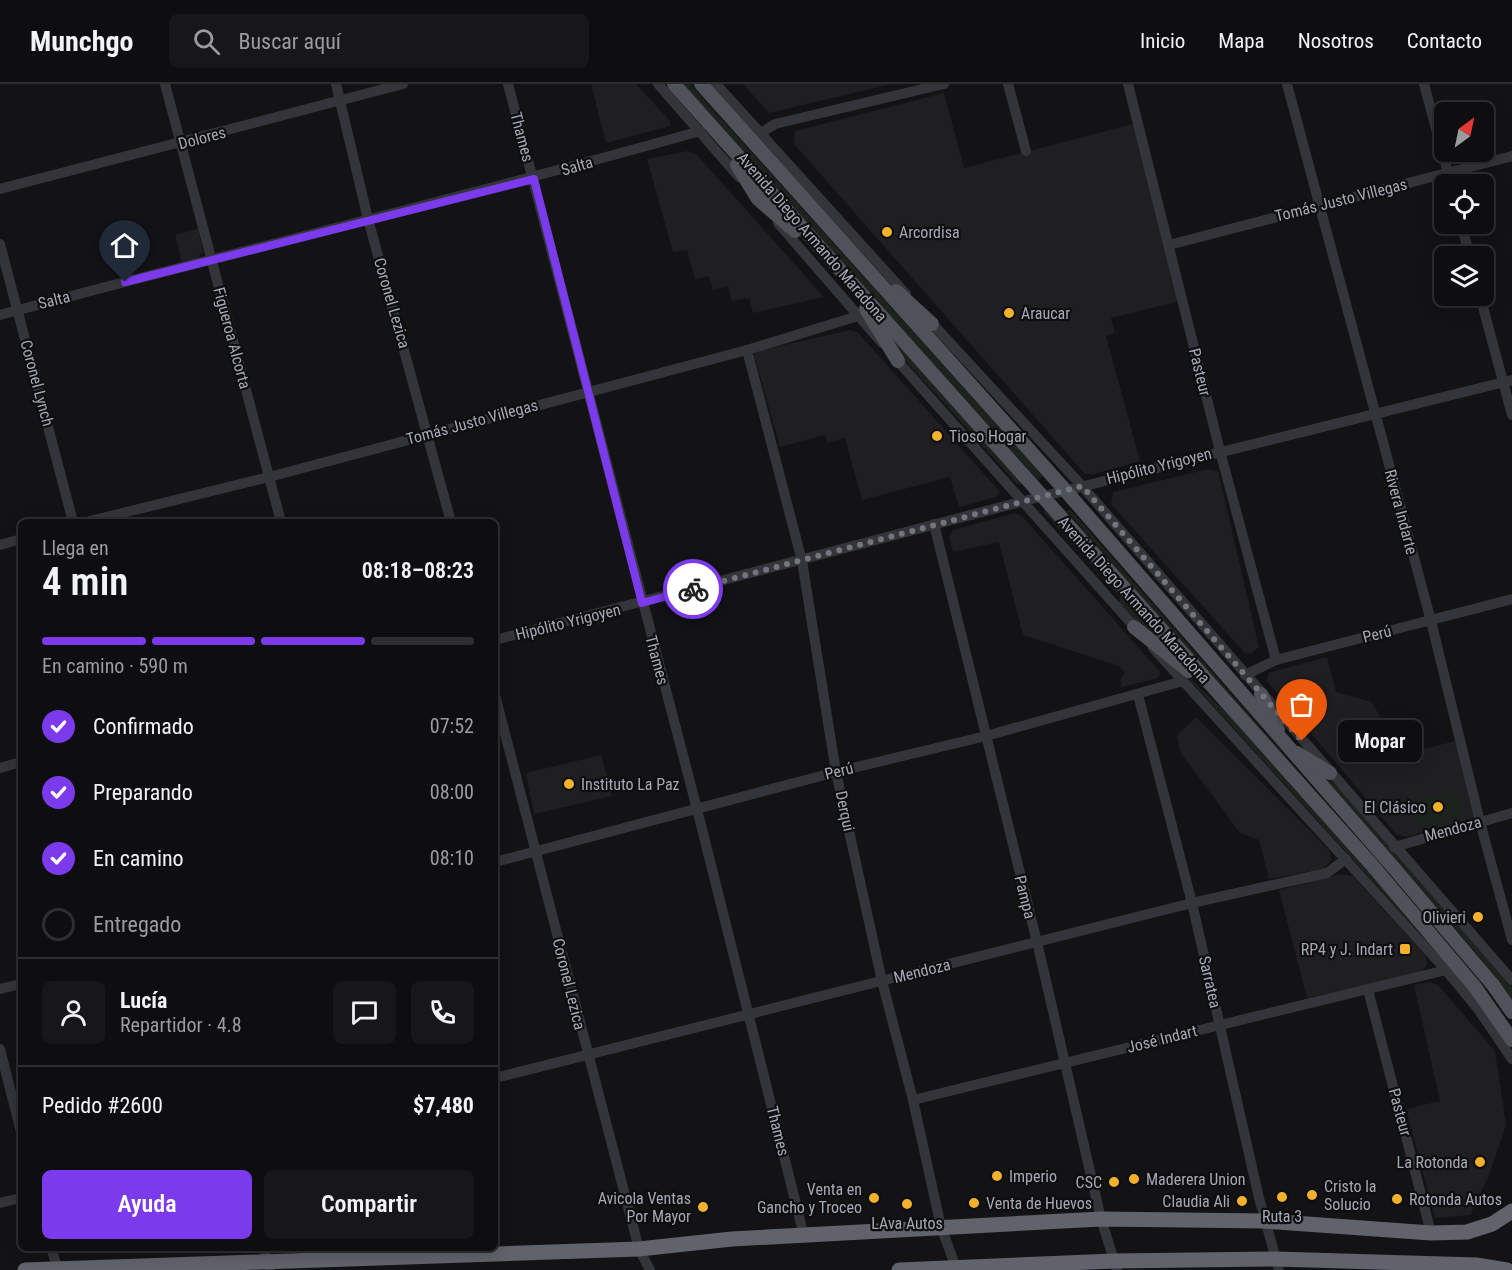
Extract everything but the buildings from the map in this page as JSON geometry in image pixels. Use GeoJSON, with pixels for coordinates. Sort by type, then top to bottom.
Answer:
{"type":"FeatureCollection","features":[{"type":"Feature","properties":{"kind":"highway"},"geometry":{"type":"LineString","coordinates":[[498,1251],[639,1249],[732,1239],[1101,1219],[1265,1221],[1431,1233],[1478,1229],[1512,1211]]}},
{"type":"Feature","properties":{"kind":"highway"},"geometry":{"type":"LineString","coordinates":[[25,1270],[471,1251]]}},
{"type":"Feature","properties":{"kind":"highway"},"geometry":{"type":"LineString","coordinates":[[899,1270],[1278,1264],[1442,1267],[1476,1265],[1507,1270]]}},
{"type":"Feature","properties":{"kind":"main road","name":"Avenida Diego Armando Maradona"},"geometry":{"type":"LineString","coordinates":[[674,84],[1044,495],[1448,954],[1475,987],[1512,1040]]}},
{"type":"Feature","properties":{"kind":"main road","name":"Avenida Diego Armando Maradona"},"geometry":{"type":"LineString","coordinates":[[701,84],[1065,490],[1444,927],[1512,1012]]}},
{"type":"Feature","properties":{"kind":"main road"},"geometry":{"type":"LineString","coordinates":[[717,132],[758,199],[834,264]]}},
{"type":"Feature","properties":{"kind":"main road"},"geometry":{"type":"LineString","coordinates":[[829,228],[932,324]]}},
{"type":"Feature","properties":{"kind":"main road"},"geometry":{"type":"LineString","coordinates":[[846,277],[898,360]]}},
{"type":"Feature","properties":{"kind":"main road"},"geometry":{"type":"LineString","coordinates":[[1134,627],[1218,694]]}},
{"type":"Feature","properties":{"kind":"main road"},"geometry":{"type":"LineString","coordinates":[[1261,694],[1286,746],[1330,773]]}},
{"type":"Feature","properties":{"kind":"street","name":"Figueroa Alcorta"},"geometry":{"type":"LineString","coordinates":[[165,84],[280,519]]}},
{"type":"Feature","properties":{"kind":"street","name":"Coronel Lezica"},"geometry":{"type":"LineString","coordinates":[[336,84],[368,219],[450,519]]}},
{"type":"Feature","properties":{"kind":"street","name":"Dolores"},"geometry":{"type":"LineString","coordinates":[[0,189],[403,84]]}},
{"type":"Feature","properties":{"kind":"street","name":"Thames"},"geometry":{"type":"LineString","coordinates":[[508,84],[697,809],[804,1236]]}},
{"type":"Feature","properties":{"kind":"street","name":"Avenida Diego Armando Maradona"},"geometry":{"type":"LineString","coordinates":[[658,84],[858,316],[1134,627],[1446,970],[1478,1009],[1512,1059]]}},
{"type":"Feature","properties":{"kind":"street","name":"Avenida Diego Armando Maradona"},"geometry":{"type":"LineString","coordinates":[[716,84],[932,324],[1082,486],[1512,980]]}},
{"type":"Feature","properties":{"kind":"street"},"geometry":{"type":"LineString","coordinates":[[761,133],[775,124],[944,84]]}},
{"type":"Feature","properties":{"kind":"street"},"geometry":{"type":"LineString","coordinates":[[1008,84],[1026,151]]}},
{"type":"Feature","properties":{"kind":"street","name":"Pasteur"},"geometry":{"type":"LineString","coordinates":[[1128,84],[1220,451],[1276,660]]}},
{"type":"Feature","properties":{"kind":"street","name":"Rivera Indarte"},"geometry":{"type":"LineString","coordinates":[[1287,84],[1431,621],[1480,822],[1512,940]]}},
{"type":"Feature","properties":{"kind":"street"},"geometry":{"type":"LineString","coordinates":[[1424,84],[1448,173]]}},
{"type":"Feature","properties":{"kind":"street","name":"Salta"},"geometry":{"type":"LineString","coordinates":[[0,315],[368,219],[534,179],[700,131]]}},
{"type":"Feature","properties":{"kind":"street","name":"Tomás Justo Villegas"},"geometry":{"type":"LineString","coordinates":[[1169,246],[1512,156]]}},
{"type":"Feature","properties":{"kind":"street","name":"Coronel Lynch"},"geometry":{"type":"LineString","coordinates":[[0,244],[73,519]]}},
{"type":"Feature","properties":{"kind":"street"},"geometry":{"type":"LineString","coordinates":[[1483,306],[1508,381],[1512,415]]}},
{"type":"Feature","properties":{"kind":"street","name":"Tomás Justo Villegas"},"geometry":{"type":"LineString","coordinates":[[98,519],[269,477],[747,350],[858,316]]}},
{"type":"Feature","properties":{"kind":"street","name":"Derqui"},"geometry":{"type":"LineString","coordinates":[[747,350],[802,561],[836,772],[882,981],[913,1100],[941,1227],[956,1268]]}},
{"type":"Feature","properties":{"kind":"street","name":"Hipólito Yrigoyen"},"geometry":{"type":"LineString","coordinates":[[498,639],[802,561],[1044,495],[1508,381]]}},
{"type":"Feature","properties":{"kind":"street","name":"Pampa"},"geometry":{"type":"LineString","coordinates":[[934,524],[1037,942],[1101,1219],[1115,1265]]}},
{"type":"Feature","properties":{"kind":"street"},"geometry":{"type":"LineString","coordinates":[[0,545],[18,540]]}},
{"type":"Feature","properties":{"kind":"street","name":"Perú"},"geometry":{"type":"LineString","coordinates":[[1245,675],[1276,660],[1512,599]]}},
{"type":"Feature","properties":{"kind":"street","name":"Perú"},"geometry":{"type":"LineString","coordinates":[[498,861],[836,772],[986,736],[1183,681]]}},
{"type":"Feature","properties":{"kind":"street","name":"Sarratea"},"geometry":{"type":"LineString","coordinates":[[1138,695],[1192,903],[1265,1221],[1278,1264]]}},
{"type":"Feature","properties":{"kind":"street","name":"Coronel Lezica"},"geometry":{"type":"LineString","coordinates":[[498,706],[639,1249],[650,1270]]}},
{"type":"Feature","properties":{"kind":"street"},"geometry":{"type":"LineString","coordinates":[[0,768],[18,763]]}},
{"type":"Feature","properties":{"kind":"street","name":"Mendoza"},"geometry":{"type":"LineString","coordinates":[[1394,847],[1512,813]]}},
{"type":"Feature","properties":{"kind":"street","name":"Mendoza"},"geometry":{"type":"LineString","coordinates":[[498,1077],[1192,903],[1327,873],[1346,860]]}},
{"type":"Feature","properties":{"kind":"street","name":"José Indart"},"geometry":{"type":"LineString","coordinates":[[913,1100],[1446,970]]}},
{"type":"Feature","properties":{"kind":"street"},"geometry":{"type":"LineString","coordinates":[[0,989],[18,985]]}},
{"type":"Feature","properties":{"kind":"street","name":"Pasteur"},"geometry":{"type":"LineString","coordinates":[[1368,990],[1431,1233]]}},
{"type":"Feature","properties":{"kind":"street"},"geometry":{"type":"LineString","coordinates":[[0,1049],[18,1120]]}},
{"type":"Feature","properties":{"kind":"street"},"geometry":{"type":"LineString","coordinates":[[0,1203],[18,1199]]}},
{"type":"Feature","properties":{"kind":"street"},"geometry":{"type":"LineString","coordinates":[[52,1251],[57,1269]]}},
{"type":"Feature","properties":{"kind":"shaded area"},"geometry":{"type":"Polygon","coordinates":[[[591,84],[636,84],[670,121],[670,126],[606,143],[591,84]]]}},
{"type":"Feature","properties":{"kind":"shaded area"},"geometry":{"type":"Polygon","coordinates":[[[683,84],[690,84],[1043,476],[1038,480],[683,84]]]}},
{"type":"Feature","properties":{"kind":"shaded area"},"geometry":{"type":"Polygon","coordinates":[[[743,84],[891,84],[769,113],[743,84]]]}},
{"type":"Feature","properties":{"kind":"shaded area"},"geometry":{"type":"Polygon","coordinates":[[[944,93],[964,168],[1133,124],[1180,301],[1111,318],[1115,334],[1106,336],[1140,461],[1091,475],[1084,473],[794,144],[795,131],[944,93]]]}},
{"type":"Feature","properties":{"kind":"shaded area"},"geometry":{"type":"Polygon","coordinates":[[[688,151],[697,155],[824,297],[753,313],[749,298],[732,301],[728,286],[713,290],[709,276],[695,279],[687,250],[673,252],[647,159],[688,151]]]}},
{"type":"Feature","properties":{"kind":"shaded area"},"geometry":{"type":"Polygon","coordinates":[[[198,229],[203,252],[197,259],[182,263],[175,235],[198,229]]]}},
{"type":"Feature","properties":{"kind":"shaded area"},"geometry":{"type":"Polygon","coordinates":[[[850,330],[857,332],[871,347],[1000,492],[996,497],[959,507],[950,477],[862,500],[845,438],[828,443],[825,435],[780,447],[754,355],[758,351],[850,330]]]}},
{"type":"Feature","properties":{"kind":"shaded area"},"geometry":{"type":"Polygon","coordinates":[[[891,337],[1024,482],[1018,485],[902,357],[891,337]]]}},
{"type":"Feature","properties":{"kind":"shaded area"},"geometry":{"type":"Polygon","coordinates":[[[1208,469],[1218,471],[1259,647],[1252,653],[1245,653],[1111,504],[1113,492],[1208,469]]]}},
{"type":"Feature","properties":{"kind":"shaded area"},"geometry":{"type":"Polygon","coordinates":[[[1070,509],[1354,835],[1310,790],[1067,511],[1070,509]]]}},
{"type":"Feature","properties":{"kind":"shaded area"},"geometry":{"type":"Polygon","coordinates":[[[1043,511],[1047,511],[1175,654],[1147,632],[1119,603],[1120,597],[1043,511]]]}},
{"type":"Feature","properties":{"kind":"shaded area"},"geometry":{"type":"Polygon","coordinates":[[[1015,513],[1022,516],[1161,673],[1158,678],[1122,687],[1120,679],[1125,673],[1119,666],[1023,635],[999,542],[953,552],[949,537],[953,530],[1015,513]]]}},
{"type":"Feature","properties":{"kind":"shaded area"},"geometry":{"type":"Polygon","coordinates":[[[1327,657],[1336,692],[1371,702],[1405,754],[1455,741],[1474,817],[1472,819],[1406,837],[1396,834],[1267,681],[1268,673],[1327,657]]]}},
{"type":"Feature","properties":{"kind":"shaded area"},"geometry":{"type":"Polygon","coordinates":[[[1179,668],[1231,717],[1466,979],[1507,1037],[1512,1048],[1466,984],[1179,668]]]}},
{"type":"Feature","properties":{"kind":"shaded area"},"geometry":{"type":"Polygon","coordinates":[[[1196,717],[1330,851],[1331,860],[1323,869],[1269,879],[1259,840],[1240,833],[1180,752],[1177,735],[1196,717]]]}},
{"type":"Feature","properties":{"kind":"shaded area","name":"Instituto La Paz"},"geometry":{"type":"Polygon","coordinates":[[[601,755],[612,796],[534,814],[526,773],[601,755]]]}},
{"type":"Feature","properties":{"kind":"shaded area"},"geometry":{"type":"Polygon","coordinates":[[[1314,766],[1349,798],[1512,987],[1512,999],[1483,961],[1314,766]]]}},
{"type":"Feature","properties":{"kind":"shaded area","name":"El Clásico"},"geometry":{"type":"Polygon","coordinates":[[[1457,790],[1463,814],[1419,825],[1413,801],[1457,790]]]}},
{"type":"Feature","properties":{"kind":"shaded area"},"geometry":{"type":"Polygon","coordinates":[[[1340,874],[1353,876],[1425,955],[1427,964],[1421,973],[1307,998],[1279,890],[1340,874]]]}},
{"type":"Feature","properties":{"kind":"shaded area"},"geometry":{"type":"Polygon","coordinates":[[[1429,982],[1438,985],[1495,1051],[1506,1125],[1489,1175],[1470,1215],[1435,1218],[1406,1109],[1440,1101],[1414,985],[1429,982]]]}},
{"type":"Feature","properties":{"kind":"way so far"},"geometry":{"type":"LineString","coordinates":[[693,589],[1082,486],[1302,741]]}},
{"type":"Feature","properties":{"kind":"place","name":"Arcordisa"},"geometry":{"type":"Point","coordinates":[887,232]}},
{"type":"Feature","properties":{"kind":"place","name":"Araucar"},"geometry":{"type":"Point","coordinates":[1009,313]}},
{"type":"Feature","properties":{"kind":"place","name":"Tioso Hogar"},"geometry":{"type":"Point","coordinates":[937,436]}},
{"type":"Feature","properties":{"kind":"place","name":"Mopar"},"geometry":{"type":"Point","coordinates":[1302,741]}},
{"type":"Feature","properties":{"kind":"place","name":"Instituto La Paz"},"geometry":{"type":"Point","coordinates":[569,784]}},
{"type":"Feature","properties":{"kind":"place","name":"El Clásico"},"geometry":{"type":"Point","coordinates":[1438,807]}},
{"type":"Feature","properties":{"kind":"place","name":"Olivieri"},"geometry":{"type":"Point","coordinates":[1478,917]}},
{"type":"Feature","properties":{"kind":"place","name":"RP4 y J. Indart"},"geometry":{"type":"Point","coordinates":[1405,949]}},
{"type":"Feature","properties":{"kind":"place","name":"La Rotonda"},"geometry":{"type":"Point","coordinates":[1480,1162]}},
{"type":"Feature","properties":{"kind":"place","name":"Imperio"},"geometry":{"type":"Point","coordinates":[997,1176]}},
{"type":"Feature","properties":{"kind":"place","name":"Maderera Union"},"geometry":{"type":"Point","coordinates":[1134,1179]}},
{"type":"Feature","properties":{"kind":"place","name":"CSC"},"geometry":{"type":"Point","coordinates":[1114,1182]}},
{"type":"Feature","properties":{"kind":"place","name":"Cristo la Solucio"},"geometry":{"type":"Point","coordinates":[1312,1195]}},
{"type":"Feature","properties":{"kind":"place","name":"Ruta 3"},"geometry":{"type":"Point","coordinates":[1282,1197]}},
{"type":"Feature","properties":{"kind":"place","name":"Venta en Gancho y Troceo"},"geometry":{"type":"Point","coordinates":[874,1198]}},
{"type":"Feature","properties":{"kind":"place","name":"Rotonda Autos"},"geometry":{"type":"Point","coordinates":[1397,1199]}},
{"type":"Feature","properties":{"kind":"place","name":"Claudia Ali"},"geometry":{"type":"Point","coordinates":[1242,1201]}},
{"type":"Feature","properties":{"kind":"place","name":"Venta de Huevos"},"geometry":{"type":"Point","coordinates":[974,1203]}},
{"type":"Feature","properties":{"kind":"place","name":"LAva Autos"},"geometry":{"type":"Point","coordinates":[907,1204]}},
{"type":"Feature","properties":{"kind":"place","name":"Avicola Ventas Por Mayor"},"geometry":{"type":"Point","coordinates":[703,1207]}},
{"type":"Feature","properties":{"kind":"route"},"geometry":{"type":"LineString","coordinates":[[125,282],[534,179],[642,603],[693,589]]}}]}
